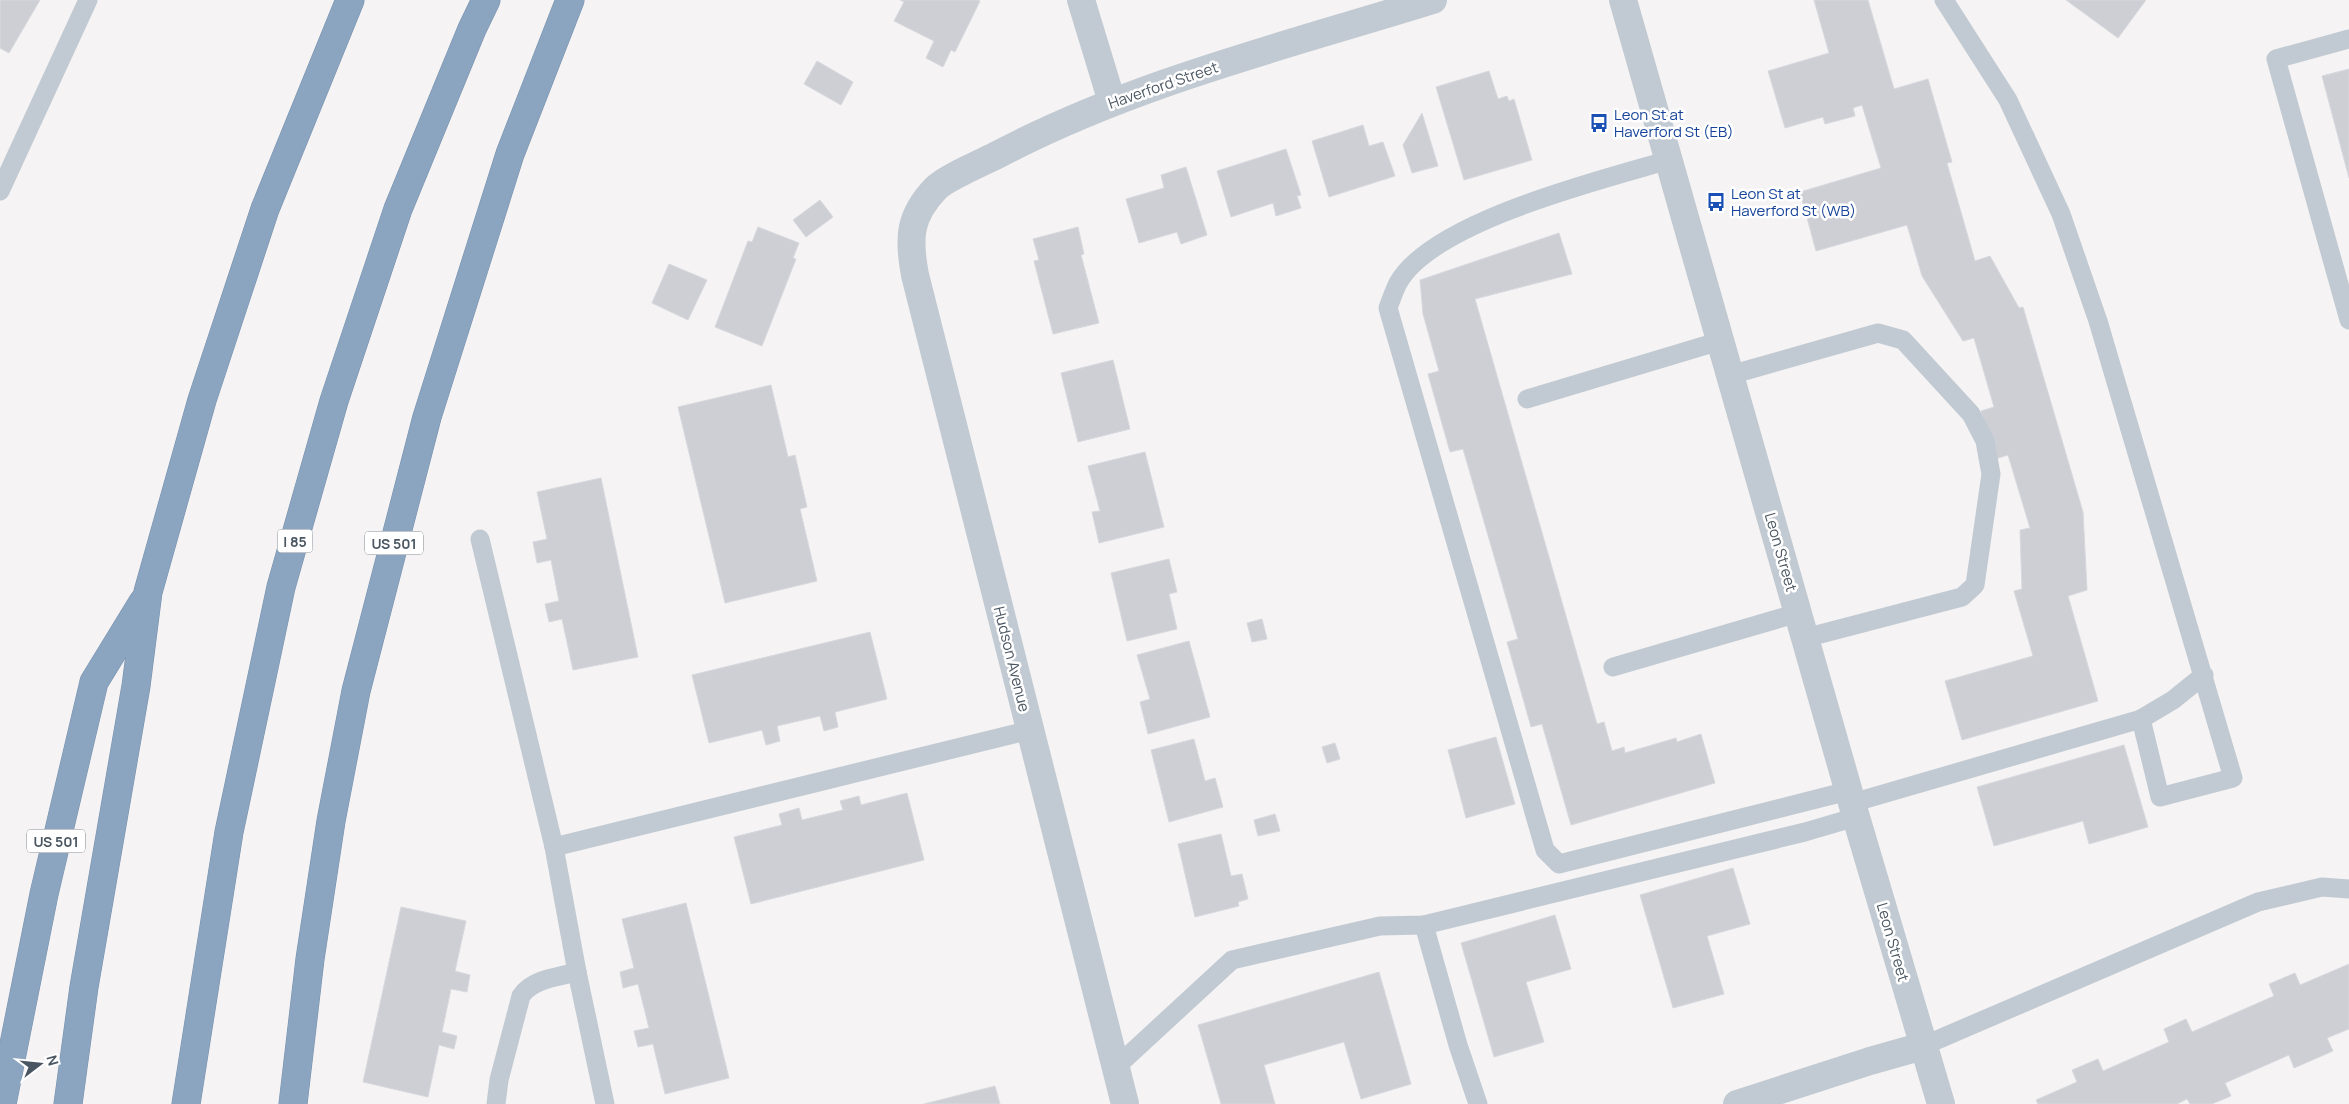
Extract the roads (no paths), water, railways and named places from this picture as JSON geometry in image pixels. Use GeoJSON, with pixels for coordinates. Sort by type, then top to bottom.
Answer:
{"type":"FeatureCollection","features":[{"type":"Feature","properties":{"kind":"highway"},"geometry":{"type":"LineString","coordinates":[[68,1104],[84,987],[136,686],[148,592],[202,400],[266,209],[350,0]]}},
{"type":"Feature","properties":{"kind":"highway","name":"I 85"},"geometry":{"type":"LineString","coordinates":[[186,1104],[229,832],[282,587],[334,401],[398,209],[472,29],[486,0]]}},
{"type":"Feature","properties":{"kind":"highway","name":"US 501"},"geometry":{"type":"LineString","coordinates":[[293,1104],[310,959],[331,821],[356,691],[427,417],[510,154],[570,0]]}},
{"type":"Feature","properties":{"kind":"highway","name":"US 501"},"geometry":{"type":"LineString","coordinates":[[2,1104],[44,894],[94,682],[148,592]]}},
{"type":"Feature","properties":{"kind":"street"},"geometry":{"type":"LineString","coordinates":[[1081,0],[1112,102]]}},
{"type":"Feature","properties":{"kind":"street","name":"Haverford Street"},"geometry":{"type":"LineString","coordinates":[[916,214],[937,186],[1043,131],[1112,102],[1187,76],[1433,0]]}},
{"type":"Feature","properties":{"kind":"street","name":"Leon Street"},"geometry":{"type":"LineString","coordinates":[[1623,0],[1852,804],[1941,1104]]}},
{"type":"Feature","properties":{"kind":"street","name":"Hudson Avenue"},"geometry":{"type":"LineString","coordinates":[[916,214],[910,248],[915,275],[1125,1104]]}},
{"type":"Feature","properties":{"kind":"street"},"geometry":{"type":"LineString","coordinates":[[1737,1104],[1923,1046]]}},
{"type":"Feature","properties":{"kind":"lane"},"geometry":{"type":"LineString","coordinates":[[0,192],[88,0]]}},
{"type":"Feature","properties":{"kind":"lane"},"geometry":{"type":"LineString","coordinates":[[1944,0],[2008,100],[2062,214],[2098,321],[2233,778],[2160,797],[2141,719]]}},
{"type":"Feature","properties":{"kind":"lane"},"geometry":{"type":"LineString","coordinates":[[2349,39],[2276,59],[2349,320]]}},
{"type":"Feature","properties":{"kind":"lane"},"geometry":{"type":"LineString","coordinates":[[1669,160],[1508,210],[1454,236],[1417,261],[1398,282],[1388,308],[1545,850],[1559,864],[1852,804],[2141,719],[2173,700],[2204,675]]}},
{"type":"Feature","properties":{"kind":"lane"},"geometry":{"type":"LineString","coordinates":[[1613,667],[1802,625],[1962,597],[1975,585],[1991,474],[1985,441],[1972,414],[1903,340],[1878,333],[1730,376]]}},
{"type":"Feature","properties":{"kind":"lane"},"geometry":{"type":"LineString","coordinates":[[1527,399],[1720,341]]}},
{"type":"Feature","properties":{"kind":"lane"},"geometry":{"type":"LineString","coordinates":[[480,539],[554,847],[577,972],[605,1104]]}},
{"type":"Feature","properties":{"kind":"lane"},"geometry":{"type":"LineString","coordinates":[[554,847],[1030,730]]}},
{"type":"Feature","properties":{"kind":"lane"},"geometry":{"type":"LineString","coordinates":[[1116,1067],[1232,960],[1380,926],[1424,925],[1805,832],[1852,804]]}},
{"type":"Feature","properties":{"kind":"lane"},"geometry":{"type":"LineString","coordinates":[[1923,1046],[2258,902],[2322,887],[2349,889]]}},
{"type":"Feature","properties":{"kind":"lane"},"geometry":{"type":"LineString","coordinates":[[1424,925],[1458,1045],[1478,1104]]}},
{"type":"Feature","properties":{"kind":"lane"},"geometry":{"type":"LineString","coordinates":[[496,1104],[499,1080],[520,996],[525,989],[535,984],[577,972]]}},
{"type":"Feature","properties":{"kind":"place","name":"Leon St at Haverford St (EB)"},"geometry":{"type":"Point","coordinates":[1599,123]}},
{"type":"Feature","properties":{"kind":"place","name":"Leon St at Haverford St (WB)"},"geometry":{"type":"Point","coordinates":[1716,202]}}]}
